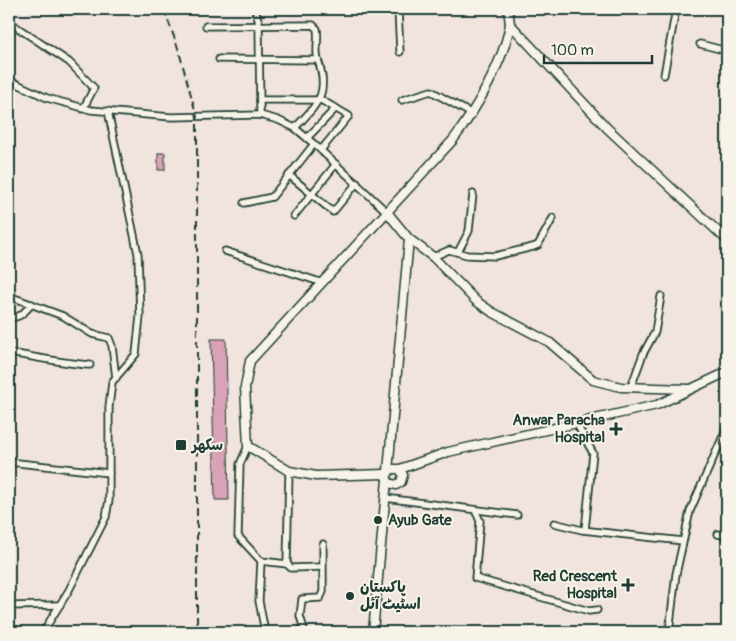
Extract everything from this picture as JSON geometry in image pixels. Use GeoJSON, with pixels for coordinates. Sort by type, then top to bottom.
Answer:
{"type":"FeatureCollection","features":[{"type":"Feature","properties":{"kind":"street"},"geometry":{"type":"LineString","coordinates":[[255,9],[259,26],[260,115]]}},
{"type":"Feature","properties":{"kind":"street"},"geometry":{"type":"LineString","coordinates":[[398,9],[400,52]]}},
{"type":"Feature","properties":{"kind":"street"},"geometry":{"type":"LineString","coordinates":[[664,75],[676,9]]}},
{"type":"Feature","properties":{"kind":"street"},"geometry":{"type":"LineString","coordinates":[[322,567],[291,568],[287,564],[261,561],[238,536],[240,464],[248,446],[245,387],[250,361],[320,282],[453,140],[472,114],[507,42],[510,15]]}},
{"type":"Feature","properties":{"kind":"street"},"geometry":{"type":"LineString","coordinates":[[510,15],[607,128],[727,240]]}},
{"type":"Feature","properties":{"kind":"street"},"geometry":{"type":"LineString","coordinates":[[9,22],[69,62],[94,88],[83,109]]}},
{"type":"Feature","properties":{"kind":"street"},"geometry":{"type":"LineString","coordinates":[[206,26],[313,25],[318,32],[318,60],[323,71],[321,100],[295,128]]}},
{"type":"Feature","properties":{"kind":"street"},"geometry":{"type":"LineString","coordinates":[[700,44],[727,51]]}},
{"type":"Feature","properties":{"kind":"street"},"geometry":{"type":"LineString","coordinates":[[220,59],[318,60]]}},
{"type":"Feature","properties":{"kind":"street"},"geometry":{"type":"LineString","coordinates":[[9,80],[47,98],[83,109],[179,117],[260,115],[295,128],[358,184],[387,212],[408,239],[433,257],[476,301],[498,316],[549,342],[593,380],[631,387],[691,389]]}},
{"type":"Feature","properties":{"kind":"street"},"geometry":{"type":"LineString","coordinates":[[402,100],[431,91],[472,114]]}},
{"type":"Feature","properties":{"kind":"street"},"geometry":{"type":"LineString","coordinates":[[260,100],[321,100],[349,116],[321,150]]}},
{"type":"Feature","properties":{"kind":"street"},"geometry":{"type":"LineString","coordinates":[[307,138],[336,108]]}},
{"type":"Feature","properties":{"kind":"street"},"geometry":{"type":"LineString","coordinates":[[43,632],[98,537],[106,517],[109,500],[109,407],[112,382],[136,354],[140,316],[138,254],[108,111]]}},
{"type":"Feature","properties":{"kind":"street"},"geometry":{"type":"LineString","coordinates":[[244,203],[272,197],[314,144]]}},
{"type":"Feature","properties":{"kind":"street"},"geometry":{"type":"LineString","coordinates":[[294,216],[336,164]]}},
{"type":"Feature","properties":{"kind":"street"},"geometry":{"type":"LineString","coordinates":[[289,175],[333,212],[358,184]]}},
{"type":"Feature","properties":{"kind":"street"},"geometry":{"type":"LineString","coordinates":[[458,252],[469,231],[473,194]]}},
{"type":"Feature","properties":{"kind":"street"},"geometry":{"type":"LineString","coordinates":[[433,257],[450,250],[495,256],[533,247],[538,245],[553,218]]}},
{"type":"Feature","properties":{"kind":"street"},"geometry":{"type":"LineString","coordinates":[[373,632],[408,239]]}},
{"type":"Feature","properties":{"kind":"street"},"geometry":{"type":"LineString","coordinates":[[224,251],[320,282]]}},
{"type":"Feature","properties":{"kind":"street"},"geometry":{"type":"LineString","coordinates":[[9,296],[63,316],[92,334],[109,338],[112,346],[116,378]]}},
{"type":"Feature","properties":{"kind":"street"},"geometry":{"type":"LineString","coordinates":[[631,387],[643,354],[655,332],[661,296]]}},
{"type":"Feature","properties":{"kind":"street"},"geometry":{"type":"LineString","coordinates":[[9,317],[16,318],[21,316],[32,304]]}},
{"type":"Feature","properties":{"kind":"street"},"geometry":{"type":"LineString","coordinates":[[9,353],[51,359],[60,363],[90,365]]}},
{"type":"Feature","properties":{"kind":"street"},"geometry":{"type":"LineString","coordinates":[[248,446],[289,471],[316,476],[387,475],[394,468],[400,470],[448,452],[657,405],[727,372]]}},
{"type":"Feature","properties":{"kind":"street"},"geometry":{"type":"LineString","coordinates":[[576,423],[592,453],[585,530]]}},
{"type":"Feature","properties":{"kind":"street"},"geometry":{"type":"LineString","coordinates":[[669,632],[676,574],[690,511],[727,427]]}},
{"type":"Feature","properties":{"kind":"street"},"geometry":{"type":"LineString","coordinates":[[9,462],[109,473]]}},
{"type":"Feature","properties":{"kind":"street"},"geometry":{"type":"LineString","coordinates":[[387,475],[392,485],[399,484],[403,475],[400,470]]}},
{"type":"Feature","properties":{"kind":"street"},"geometry":{"type":"LineString","coordinates":[[287,564],[289,471]]}},
{"type":"Feature","properties":{"kind":"street"},"geometry":{"type":"LineString","coordinates":[[385,498],[517,515]]}},
{"type":"Feature","properties":{"kind":"street"},"geometry":{"type":"LineString","coordinates":[[474,510],[480,522],[475,578],[589,611],[597,610]]}},
{"type":"Feature","properties":{"kind":"street"},"geometry":{"type":"LineString","coordinates":[[554,523],[585,530],[683,542]]}},
{"type":"Feature","properties":{"kind":"street"},"geometry":{"type":"LineString","coordinates":[[718,534],[727,536]]}},
{"type":"Feature","properties":{"kind":"street"},"geometry":{"type":"LineString","coordinates":[[304,632],[300,616],[302,599],[322,596],[323,544]]}},
{"type":"Feature","properties":{"kind":"street"},"geometry":{"type":"LineString","coordinates":[[261,561],[258,602],[266,632]]}},
{"type":"Feature","properties":{"kind":"street"},"geometry":{"type":"LineString","coordinates":[[9,606],[60,605]]}},
{"type":"Feature","properties":{"kind":"building"},"geometry":{"type":"Polygon","coordinates":[[[158,153],[165,153],[165,170],[158,170],[158,153]]]}},
{"type":"Feature","properties":{"kind":"building"},"geometry":{"type":"Polygon","coordinates":[[[211,339],[226,339],[229,500],[215,500],[211,339]]]}},
{"type":"Feature","properties":{"kind":"railway"},"geometry":{"type":"LineString","coordinates":[[164,9],[178,48],[197,117],[197,632]]}},
{"type":"Feature","properties":{"kind":"place","name":"Anwar Paracha Hospital"},"geometry":{"type":"Point","coordinates":[616,429]}},
{"type":"Feature","properties":{"kind":"place","name":"سكهر"},"geometry":{"type":"Point","coordinates":[181,445]}},
{"type":"Feature","properties":{"kind":"place","name":"Ayub Gate"},"geometry":{"type":"Point","coordinates":[378,520]}},
{"type":"Feature","properties":{"kind":"place","name":"Red Crescent Hospital"},"geometry":{"type":"Point","coordinates":[628,585]}},
{"type":"Feature","properties":{"kind":"place","name":"پاکستان اسٹیٹ آئل"},"geometry":{"type":"Point","coordinates":[350,596]}}]}
